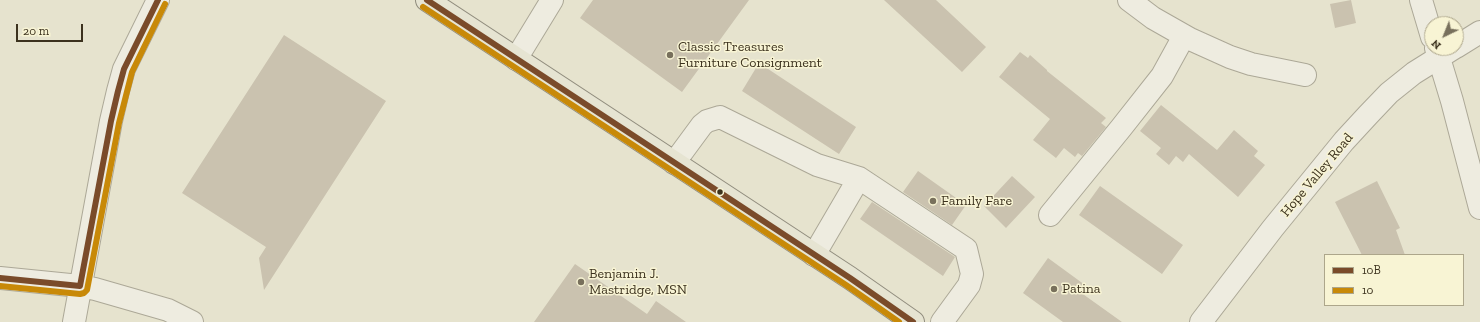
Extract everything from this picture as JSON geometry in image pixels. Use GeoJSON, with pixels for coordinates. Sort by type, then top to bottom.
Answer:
{"type":"FeatureCollection","features":[{"type":"Feature","properties":{"kind":"main road"},"geometry":{"type":"LineString","coordinates":[[427,0],[814,255],[912,322]]}},
{"type":"Feature","properties":{"kind":"street"},"geometry":{"type":"LineString","coordinates":[[74,322],[111,121],[118,91],[124,69],[158,0]]}},
{"type":"Feature","properties":{"kind":"street"},"geometry":{"type":"LineString","coordinates":[[516,59],[552,0]]}},
{"type":"Feature","properties":{"kind":"street"},"geometry":{"type":"LineString","coordinates":[[1129,0],[1153,18],[1184,36],[1230,57],[1251,64],[1305,75]]}},
{"type":"Feature","properties":{"kind":"street"},"geometry":{"type":"LineString","coordinates":[[1421,0],[1426,16]]}},
{"type":"Feature","properties":{"kind":"street","name":"Hope Valley Road"},"geometry":{"type":"LineString","coordinates":[[1464,40],[1480,32]]}},
{"type":"Feature","properties":{"kind":"street"},"geometry":{"type":"LineString","coordinates":[[1050,215],[1162,76],[1184,36]]}},
{"type":"Feature","properties":{"kind":"street","name":"Hope Valley Road"},"geometry":{"type":"LineString","coordinates":[[1200,322],[1273,228],[1358,125],[1389,93],[1438,56]]}},
{"type":"Feature","properties":{"kind":"street"},"geometry":{"type":"LineString","coordinates":[[1447,56],[1452,101],[1480,208]]}},
{"type":"Feature","properties":{"kind":"street"},"geometry":{"type":"LineString","coordinates":[[674,163],[702,125],[707,120],[720,116],[817,165],[859,178],[966,249],[972,274],[969,285],[942,322]]}},
{"type":"Feature","properties":{"kind":"street"},"geometry":{"type":"LineString","coordinates":[[814,255],[859,178]]}},
{"type":"Feature","properties":{"kind":"street"},"geometry":{"type":"LineString","coordinates":[[0,278],[96,288],[168,310],[192,322]]}},
{"type":"Feature","properties":{"kind":"building","name":"Classic Treasures Furniture Consignment"},"geometry":{"type":"Polygon","coordinates":[[[593,0],[749,0],[682,92],[580,18],[593,0]]]}},
{"type":"Feature","properties":{"kind":"building"},"geometry":{"type":"Polygon","coordinates":[[[884,0],[936,0],[986,47],[962,72],[884,0]]]}},
{"type":"Feature","properties":{"kind":"building"},"geometry":{"type":"Polygon","coordinates":[[[1351,0],[1356,23],[1335,28],[1330,4],[1351,0]]]}},
{"type":"Feature","properties":{"kind":"building"},"geometry":{"type":"Polygon","coordinates":[[[284,35],[386,101],[264,290],[259,258],[266,247],[182,193],[284,35]]]}},
{"type":"Feature","properties":{"kind":"building"},"geometry":{"type":"Polygon","coordinates":[[[1020,52],[1028,58],[1030,55],[1047,71],[1106,118],[1101,123],[1106,127],[1082,156],[1078,153],[1075,157],[1064,148],[1056,158],[1033,140],[1050,119],[999,77],[1020,52]]]}},
{"type":"Feature","properties":{"kind":"building"},"geometry":{"type":"Polygon","coordinates":[[[759,63],[856,127],[839,154],[742,91],[759,63]]]}},
{"type":"Feature","properties":{"kind":"building"},"geometry":{"type":"Polygon","coordinates":[[[1161,105],[1217,150],[1234,130],[1258,151],[1254,156],[1265,165],[1238,197],[1189,154],[1183,162],[1176,156],[1169,165],[1156,154],[1161,148],[1140,131],[1161,105]]]}},
{"type":"Feature","properties":{"kind":"building","name":"Family Fare"},"geometry":{"type":"Polygon","coordinates":[[[918,171],[966,205],[952,225],[903,192],[918,171]]]}},
{"type":"Feature","properties":{"kind":"building"},"geometry":{"type":"Polygon","coordinates":[[[1012,176],[1035,197],[1006,228],[984,206],[1012,176]]]}},
{"type":"Feature","properties":{"kind":"building"},"geometry":{"type":"Polygon","coordinates":[[[1377,181],[1400,228],[1396,230],[1405,254],[1361,254],[1335,202],[1377,181]]]}},
{"type":"Feature","properties":{"kind":"building"},"geometry":{"type":"Polygon","coordinates":[[[1100,186],[1183,245],[1162,274],[1079,215],[1100,186]]]}},
{"type":"Feature","properties":{"kind":"building"},"geometry":{"type":"Polygon","coordinates":[[[872,202],[955,257],[943,276],[860,219],[872,202]]]}},
{"type":"Feature","properties":{"kind":"building","name":"Patina"},"geometry":{"type":"Polygon","coordinates":[[[1048,258],[1085,285],[1080,292],[1122,322],[1063,322],[1023,293],[1048,258]]]}},
{"type":"Feature","properties":{"kind":"building","name":"Benjamin J. Mastridge, MSN"},"geometry":{"type":"Polygon","coordinates":[[[575,264],[647,314],[656,301],[686,322],[534,322],[575,264]]]}},
{"type":"Feature","properties":{"kind":"transit line","name":"10B"},"geometry":{"type":"LineString","coordinates":[[0,278],[80,286],[118,91],[124,69],[158,0]]}},
{"type":"Feature","properties":{"kind":"transit line","name":"10B"},"geometry":{"type":"LineString","coordinates":[[427,0],[850,278],[913,322]]}},
{"type":"Feature","properties":{"kind":"transit line","name":"10"},"geometry":{"type":"LineString","coordinates":[[0,286],[80,294],[87,290],[119,123],[132,72],[165,4]]}},
{"type":"Feature","properties":{"kind":"transit line","name":"10"},"geometry":{"type":"LineString","coordinates":[[423,7],[846,285],[899,322]]}},
{"type":"Feature","properties":{"kind":"place","name":"Classic Treasures Furniture Consignment"},"geometry":{"type":"Point","coordinates":[670,55]}},
{"type":"Feature","properties":{"kind":"place","name":"Family Fare"},"geometry":{"type":"Point","coordinates":[933,201]}},
{"type":"Feature","properties":{"kind":"place","name":"Benjamin J. Mastridge, MSN"},"geometry":{"type":"Point","coordinates":[581,282]}},
{"type":"Feature","properties":{"kind":"place","name":"Patina"},"geometry":{"type":"Point","coordinates":[1054,289]}}]}
